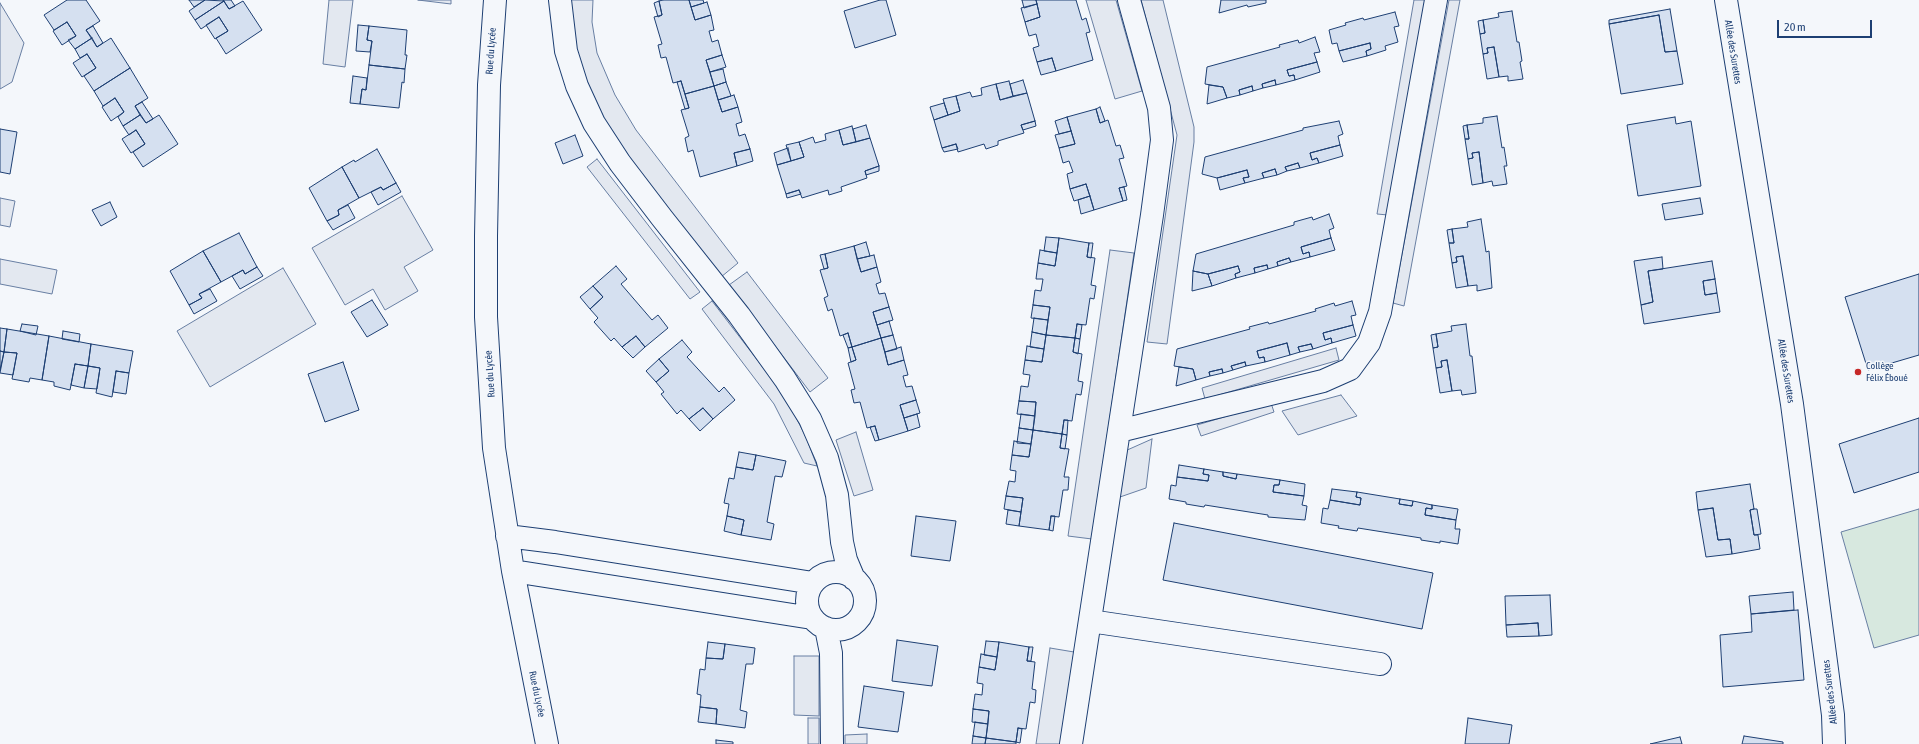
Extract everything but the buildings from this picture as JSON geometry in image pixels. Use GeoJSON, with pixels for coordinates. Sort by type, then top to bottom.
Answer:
{"type":"FeatureCollection","features":[{"type":"Feature","properties":{"kind":"street","name":"Rue du Lycée"},"geometry":{"type":"LineString","coordinates":[[495,0],[489,85],[486,317],[494,448],[513,571],[547,744]]}},
{"type":"Feature","properties":{"kind":"street"},"geometry":{"type":"LineString","coordinates":[[513,571],[828,625],[860,617],[865,601],[860,585],[854,578],[846,560],[842,542],[837,495],[827,458],[810,419],[739,315],[717,289],[620,163],[594,123],[577,86],[566,51],[560,0]]}},
{"type":"Feature","properties":{"kind":"street"},"geometry":{"type":"LineString","coordinates":[[1071,744],[1162,140],[1159,108],[1129,0]]}},
{"type":"Feature","properties":{"kind":"street"},"geometry":{"type":"LineString","coordinates":[[1119,431],[1323,381],[1350,368],[1369,343],[1380,312],[1436,0]]}},
{"type":"Feature","properties":{"kind":"street","name":"Allée des Surettes"},"geometry":{"type":"LineString","coordinates":[[1726,0],[1792,404],[1833,714],[1834,744]]}},
{"type":"Feature","properties":{"kind":"street"},"geometry":{"type":"LineString","coordinates":[[832,744],[831,666],[840,638],[807,606],[807,598],[830,557],[841,522]]}},
{"type":"Feature","properties":{"kind":"street"},"geometry":{"type":"LineString","coordinates":[[507,536],[818,579],[830,572],[839,572],[854,578]]}},
{"type":"Feature","properties":{"kind":"street"},"geometry":{"type":"LineString","coordinates":[[1090,621],[1380,664]]}},
{"type":"Feature","properties":{"kind":"shaded area"},"geometry":{"type":"Polygon","coordinates":[[[329,0],[353,0],[345,67],[323,64],[329,0]]]}},
{"type":"Feature","properties":{"kind":"shaded area"},"geometry":{"type":"Polygon","coordinates":[[[418,0],[451,0],[451,4],[418,0]]]}},
{"type":"Feature","properties":{"kind":"shaded area"},"geometry":{"type":"Polygon","coordinates":[[[568,0],[593,0],[592,22],[597,53],[615,95],[636,130],[738,263],[721,277],[618,143],[603,121],[576,60],[568,0]]]}},
{"type":"Feature","properties":{"kind":"shaded area"},"geometry":{"type":"Polygon","coordinates":[[[1086,0],[1116,0],[1142,91],[1115,99],[1086,0]]]}},
{"type":"Feature","properties":{"kind":"shaded area"},"geometry":{"type":"Polygon","coordinates":[[[1141,0],[1163,0],[1194,127],[1194,142],[1167,344],[1147,342],[1177,135],[1141,0]]]}},
{"type":"Feature","properties":{"kind":"shaded area"},"geometry":{"type":"Polygon","coordinates":[[[1414,0],[1425,0],[1388,215],[1377,214],[1414,0]]]}},
{"type":"Feature","properties":{"kind":"shaded area"},"geometry":{"type":"Polygon","coordinates":[[[1449,0],[1460,0],[1404,306],[1393,303],[1449,0]]]}},
{"type":"Feature","properties":{"kind":"shaded area"},"geometry":{"type":"Polygon","coordinates":[[[0,3],[24,43],[12,82],[0,89],[0,3]]]}},
{"type":"Feature","properties":{"kind":"shaded area"},"geometry":{"type":"Polygon","coordinates":[[[597,159],[700,292],[690,299],[587,167],[597,159]]]}},
{"type":"Feature","properties":{"kind":"shaded area"},"geometry":{"type":"Polygon","coordinates":[[[402,196],[433,250],[404,267],[418,291],[385,310],[373,289],[345,305],[312,248],[402,196]]]}},
{"type":"Feature","properties":{"kind":"shaded area"},"geometry":{"type":"Polygon","coordinates":[[[0,198],[15,201],[10,227],[0,225],[0,198]]]}},
{"type":"Feature","properties":{"kind":"shaded area"},"geometry":{"type":"Polygon","coordinates":[[[1110,250],[1134,253],[1092,539],[1068,536],[1110,250]]]}},
{"type":"Feature","properties":{"kind":"shaded area"},"geometry":{"type":"Polygon","coordinates":[[[0,259],[57,270],[52,294],[0,284],[0,259]]]}},
{"type":"Feature","properties":{"kind":"shaded area"},"geometry":{"type":"Polygon","coordinates":[[[283,268],[316,324],[210,387],[177,331],[283,268]]]}},
{"type":"Feature","properties":{"kind":"shaded area"},"geometry":{"type":"Polygon","coordinates":[[[747,272],[828,378],[810,392],[729,285],[747,272]]]}},
{"type":"Feature","properties":{"kind":"shaded area"},"geometry":{"type":"Polygon","coordinates":[[[712,301],[785,396],[806,437],[817,466],[804,463],[774,404],[702,309],[712,301]]]}},
{"type":"Feature","properties":{"kind":"shaded area"},"geometry":{"type":"Polygon","coordinates":[[[1336,348],[1339,360],[1205,399],[1202,388],[1336,348]]]}},
{"type":"Feature","properties":{"kind":"shaded area"},"geometry":{"type":"Polygon","coordinates":[[[1341,395],[1357,416],[1298,435],[1282,411],[1341,395]]]}},
{"type":"Feature","properties":{"kind":"shaded area"},"geometry":{"type":"Polygon","coordinates":[[[1271,403],[1274,412],[1201,436],[1197,425],[1271,403]]]}},
{"type":"Feature","properties":{"kind":"shaded area"},"geometry":{"type":"Polygon","coordinates":[[[856,432],[873,490],[854,496],[836,440],[856,432]]]}},
{"type":"Feature","properties":{"kind":"shaded area"},"geometry":{"type":"Polygon","coordinates":[[[1152,439],[1146,488],[1120,497],[1125,451],[1152,439]]]}},
{"type":"Feature","properties":{"kind":"shaded area"},"geometry":{"type":"Polygon","coordinates":[[[1919,509],[1919,635],[1874,648],[1841,532],[1919,509]]]}},
{"type":"Feature","properties":{"kind":"shaded area"},"geometry":{"type":"Polygon","coordinates":[[[1050,648],[1074,652],[1061,744],[1036,744],[1050,648]]]}},
{"type":"Feature","properties":{"kind":"shaded area"},"geometry":{"type":"Polygon","coordinates":[[[794,656],[819,656],[819,716],[794,715],[794,656]]]}},
{"type":"Feature","properties":{"kind":"shaded area"},"geometry":{"type":"Polygon","coordinates":[[[808,718],[819,718],[819,744],[808,744],[808,718]]]}},
{"type":"Feature","properties":{"kind":"shaded area"},"geometry":{"type":"Polygon","coordinates":[[[867,734],[867,744],[845,744],[845,735],[867,734]]]}},
{"type":"Feature","properties":{"kind":"place","name":"Collège Félix Éboué"},"geometry":{"type":"Point","coordinates":[1858,372]}}]}
